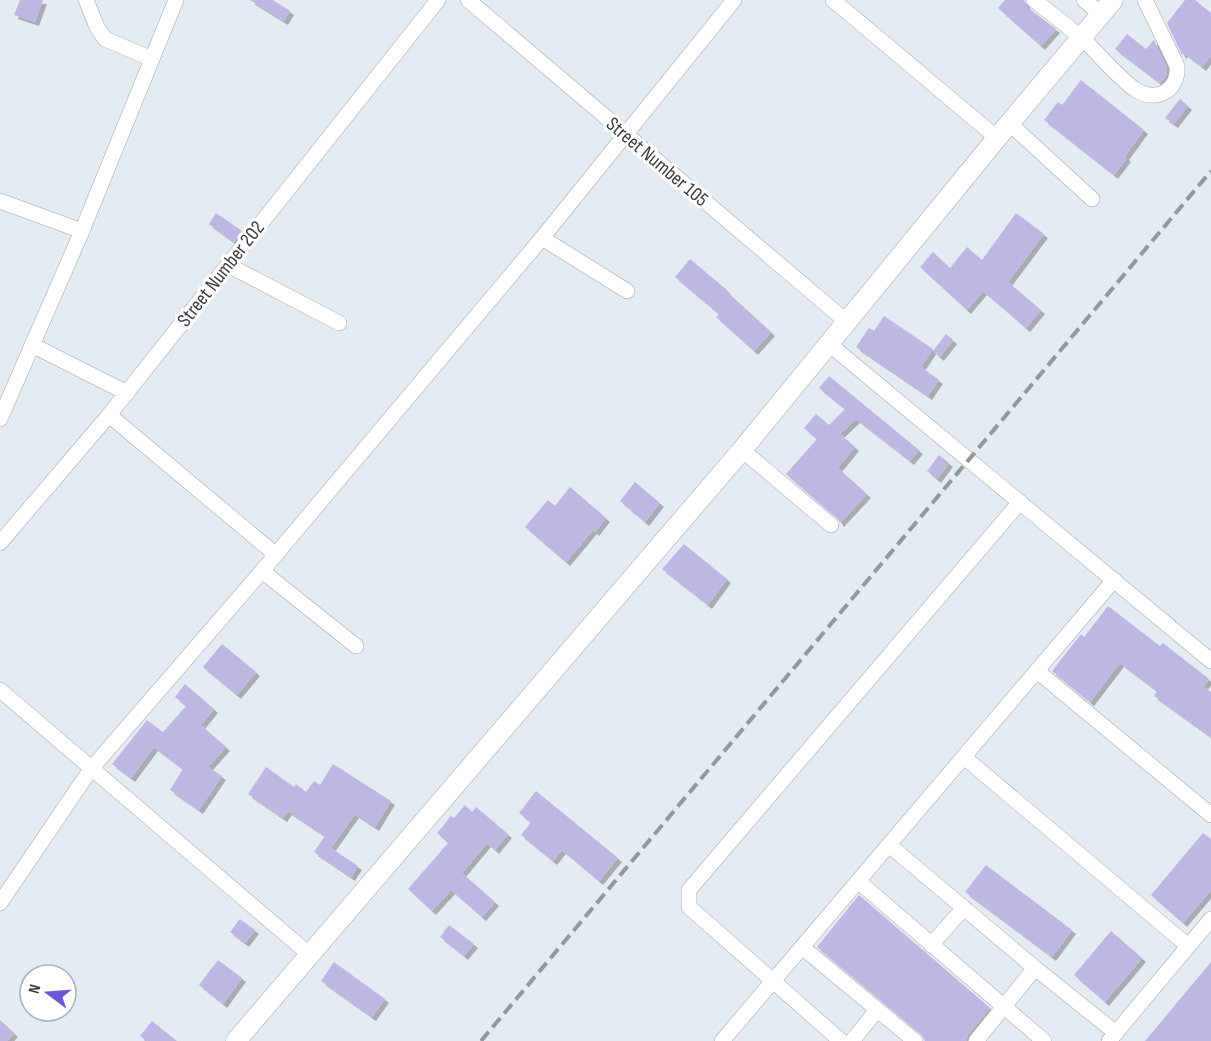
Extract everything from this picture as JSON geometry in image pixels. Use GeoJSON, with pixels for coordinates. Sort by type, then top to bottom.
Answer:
{"type":"FeatureCollection","features":[{"type":"Feature","properties":{"kind":"main road"},"geometry":{"type":"LineString","coordinates":[[236,1041],[742,450],[1003,130],[1107,7]]}},
{"type":"Feature","properties":{"kind":"street"},"geometry":{"type":"LineString","coordinates":[[86,0],[97,27],[105,39],[152,59]]}},
{"type":"Feature","properties":{"kind":"street"},"geometry":{"type":"LineString","coordinates":[[0,419],[82,231],[176,0]]}},
{"type":"Feature","properties":{"kind":"street","name":"Street Number 202"},"geometry":{"type":"LineString","coordinates":[[0,543],[127,393],[438,0]]}},
{"type":"Feature","properties":{"kind":"street","name":"Street Number 105"},"geometry":{"type":"LineString","coordinates":[[468,0],[847,322]]}},
{"type":"Feature","properties":{"kind":"street"},"geometry":{"type":"LineString","coordinates":[[0,903],[92,769],[542,238],[734,0]]}},
{"type":"Feature","properties":{"kind":"street"},"geometry":{"type":"LineString","coordinates":[[833,0],[1092,199]]}},
{"type":"Feature","properties":{"kind":"street"},"geometry":{"type":"LineString","coordinates":[[1034,0],[1081,38],[1136,90],[1149,95],[1163,94],[1171,86],[1177,73],[1177,66],[1145,0]]}},
{"type":"Feature","properties":{"kind":"street"},"geometry":{"type":"LineString","coordinates":[[1084,0],[1107,7]]}},
{"type":"Feature","properties":{"kind":"street"},"geometry":{"type":"LineString","coordinates":[[0,201],[82,231]]}},
{"type":"Feature","properties":{"kind":"street"},"geometry":{"type":"LineString","coordinates":[[542,238],[627,291]]}},
{"type":"Feature","properties":{"kind":"street"},"geometry":{"type":"LineString","coordinates":[[228,265],[339,323]]}},
{"type":"Feature","properties":{"kind":"street"},"geometry":{"type":"LineString","coordinates":[[829,344],[1211,661]]}},
{"type":"Feature","properties":{"kind":"street"},"geometry":{"type":"LineString","coordinates":[[32,345],[127,393]]}},
{"type":"Feature","properties":{"kind":"street"},"geometry":{"type":"LineString","coordinates":[[109,415],[275,554]]}},
{"type":"Feature","properties":{"kind":"street"},"geometry":{"type":"LineString","coordinates":[[742,450],[831,525]]}},
{"type":"Feature","properties":{"kind":"street"},"geometry":{"type":"LineString","coordinates":[[841,1041],[689,907],[689,890],[1020,502]]}},
{"type":"Feature","properties":{"kind":"street"},"geometry":{"type":"LineString","coordinates":[[262,571],[356,646]]}},
{"type":"Feature","properties":{"kind":"street"},"geometry":{"type":"LineString","coordinates":[[722,1041],[1114,580]]}},
{"type":"Feature","properties":{"kind":"street"},"geometry":{"type":"LineString","coordinates":[[1037,671],[1211,815]]}},
{"type":"Feature","properties":{"kind":"street"},"geometry":{"type":"LineString","coordinates":[[0,690],[310,955]]}},
{"type":"Feature","properties":{"kind":"street"},"geometry":{"type":"LineString","coordinates":[[964,757],[1188,946]]}},
{"type":"Feature","properties":{"kind":"street"},"geometry":{"type":"LineString","coordinates":[[889,845],[1113,1037],[1211,919]]}},
{"type":"Feature","properties":{"kind":"street"},"geometry":{"type":"LineString","coordinates":[[858,881],[1044,1041]]}},
{"type":"Feature","properties":{"kind":"street"},"geometry":{"type":"LineString","coordinates":[[931,945],[964,908]]}},
{"type":"Feature","properties":{"kind":"street"},"geometry":{"type":"LineString","coordinates":[[802,947],[915,1041]]}},
{"type":"Feature","properties":{"kind":"street"},"geometry":{"type":"LineString","coordinates":[[976,1041],[1035,968]]}},
{"type":"Feature","properties":{"kind":"street"},"geometry":{"type":"LineString","coordinates":[[852,1041],[877,1010]]}},
{"type":"Feature","properties":{"kind":"building"},"geometry":{"type":"Polygon","coordinates":[[[20,0],[43,0],[35,22],[14,15],[20,0]]]}},
{"type":"Feature","properties":{"kind":"building"},"geometry":{"type":"Polygon","coordinates":[[[250,0],[273,0],[290,11],[284,21],[250,0]]]}},
{"type":"Feature","properties":{"kind":"building"},"geometry":{"type":"Polygon","coordinates":[[[1005,0],[1024,0],[1028,8],[1056,29],[1041,46],[998,8],[1005,0]]]}},
{"type":"Feature","properties":{"kind":"building"},"geometry":{"type":"Polygon","coordinates":[[[1185,0],[1195,0],[1211,13],[1211,55],[1202,67],[1184,53],[1182,55],[1167,23],[1185,0]]]}},
{"type":"Feature","properties":{"kind":"building"},"geometry":{"type":"Polygon","coordinates":[[[1127,34],[1146,49],[1154,40],[1167,68],[1166,76],[1160,83],[1115,49],[1127,34]]]}},
{"type":"Feature","properties":{"kind":"building"},"geometry":{"type":"Polygon","coordinates":[[[1081,80],[1144,130],[1114,175],[1044,120],[1058,102],[1062,105],[1081,80]]]}},
{"type":"Feature","properties":{"kind":"building"},"geometry":{"type":"Polygon","coordinates":[[[1180,99],[1188,106],[1174,124],[1165,118],[1180,99]]]}},
{"type":"Feature","properties":{"kind":"building"},"geometry":{"type":"Polygon","coordinates":[[[216,213],[242,231],[234,242],[209,224],[216,213]]]}},
{"type":"Feature","properties":{"kind":"building"},"geometry":{"type":"Polygon","coordinates":[[[1016,213],[1044,234],[1008,282],[1041,310],[1026,328],[983,291],[967,310],[920,267],[933,252],[950,268],[967,247],[982,260],[1016,213]]]}},
{"type":"Feature","properties":{"kind":"building"},"geometry":{"type":"Polygon","coordinates":[[[690,259],[771,332],[754,351],[716,317],[719,314],[675,277],[690,259]]]}},
{"type":"Feature","properties":{"kind":"building"},"geometry":{"type":"Polygon","coordinates":[[[884,316],[933,349],[921,367],[939,380],[928,396],[856,347],[869,328],[874,331],[884,316]]]}},
{"type":"Feature","properties":{"kind":"building"},"geometry":{"type":"Polygon","coordinates":[[[946,334],[953,340],[940,357],[933,351],[946,334]]]}},
{"type":"Feature","properties":{"kind":"building"},"geometry":{"type":"Polygon","coordinates":[[[829,376],[919,450],[910,461],[856,419],[840,434],[855,447],[838,468],[867,494],[840,523],[786,474],[817,439],[804,428],[816,414],[829,425],[845,409],[819,388],[829,376]]]}},
{"type":"Feature","properties":{"kind":"building"},"geometry":{"type":"Polygon","coordinates":[[[939,455],[949,463],[937,479],[927,471],[939,455]]]}},
{"type":"Feature","properties":{"kind":"building"},"geometry":{"type":"Polygon","coordinates":[[[635,482],[660,503],[645,522],[620,501],[635,482]]]}},
{"type":"Feature","properties":{"kind":"building"},"geometry":{"type":"Polygon","coordinates":[[[570,487],[606,518],[566,562],[525,527],[548,500],[555,506],[570,487]]]}},
{"type":"Feature","properties":{"kind":"building"},"geometry":{"type":"Polygon","coordinates":[[[684,544],[727,579],[708,605],[662,569],[684,544]]]}},
{"type":"Feature","properties":{"kind":"building"},"geometry":{"type":"Polygon","coordinates":[[[1108,606],[1160,646],[1163,643],[1209,679],[1203,687],[1211,692],[1211,737],[1154,696],[1157,691],[1120,663],[1090,702],[1052,671],[1081,634],[1084,637],[1108,606]]]}},
{"type":"Feature","properties":{"kind":"building"},"geometry":{"type":"Polygon","coordinates":[[[222,644],[256,672],[237,695],[203,667],[222,644]]]}},
{"type":"Feature","properties":{"kind":"building"},"geometry":{"type":"Polygon","coordinates":[[[185,684],[214,709],[201,725],[226,747],[208,767],[222,776],[199,810],[170,790],[183,769],[154,747],[131,778],[112,764],[147,720],[163,732],[186,706],[175,697],[185,684]]]}},
{"type":"Feature","properties":{"kind":"building"},"geometry":{"type":"Polygon","coordinates":[[[333,764],[391,801],[375,827],[355,814],[331,848],[358,866],[351,877],[314,852],[325,836],[288,811],[283,818],[248,794],[266,767],[294,787],[296,784],[306,792],[314,781],[320,785],[333,764]]]}},
{"type":"Feature","properties":{"kind":"building"},"geometry":{"type":"Polygon","coordinates":[[[536,791],[618,858],[599,881],[562,850],[553,861],[521,835],[531,822],[519,813],[536,791]]]}},
{"type":"Feature","properties":{"kind":"building"},"geometry":{"type":"Polygon","coordinates":[[[465,805],[472,812],[476,807],[508,834],[495,850],[487,843],[462,873],[495,902],[482,917],[451,890],[432,911],[408,889],[448,843],[437,833],[451,816],[454,818],[465,805]]]}},
{"type":"Feature","properties":{"kind":"building"},"geometry":{"type":"Polygon","coordinates":[[[1203,833],[1211,839],[1211,890],[1183,923],[1151,895],[1203,833]]]}},
{"type":"Feature","properties":{"kind":"building"},"geometry":{"type":"Polygon","coordinates":[[[986,865],[1072,930],[1052,957],[965,892],[986,865]]]}},
{"type":"Feature","properties":{"kind":"building"},"geometry":{"type":"Polygon","coordinates":[[[859,895],[990,1008],[968,1035],[966,1041],[925,1041],[921,1034],[817,947],[859,895]]]}},
{"type":"Feature","properties":{"kind":"building"},"geometry":{"type":"Polygon","coordinates":[[[240,919],[255,930],[245,943],[230,932],[240,919]]]}},
{"type":"Feature","properties":{"kind":"building"},"geometry":{"type":"Polygon","coordinates":[[[449,925],[474,944],[464,956],[440,937],[449,925]]]}},
{"type":"Feature","properties":{"kind":"building"},"geometry":{"type":"Polygon","coordinates":[[[1111,931],[1142,958],[1105,1002],[1074,975],[1111,931]]]}},
{"type":"Feature","properties":{"kind":"building"},"geometry":{"type":"Polygon","coordinates":[[[218,960],[242,978],[223,1004],[199,985],[218,960]]]}},
{"type":"Feature","properties":{"kind":"building"},"geometry":{"type":"Polygon","coordinates":[[[334,962],[385,999],[372,1017],[321,981],[334,962]]]}},
{"type":"Feature","properties":{"kind":"building"},"geometry":{"type":"Polygon","coordinates":[[[1211,962],[1211,1041],[1145,1041],[1211,962]]]}},
{"type":"Feature","properties":{"kind":"building"},"geometry":{"type":"Polygon","coordinates":[[[0,1020],[14,1033],[7,1041],[0,1041],[0,1020]]]}},
{"type":"Feature","properties":{"kind":"building"},"geometry":{"type":"Polygon","coordinates":[[[152,1021],[177,1041],[147,1041],[140,1036],[152,1021]]]}},
{"type":"Feature","properties":{"kind":"railway"},"geometry":{"type":"LineString","coordinates":[[481,1041],[1211,171]]}}]}
